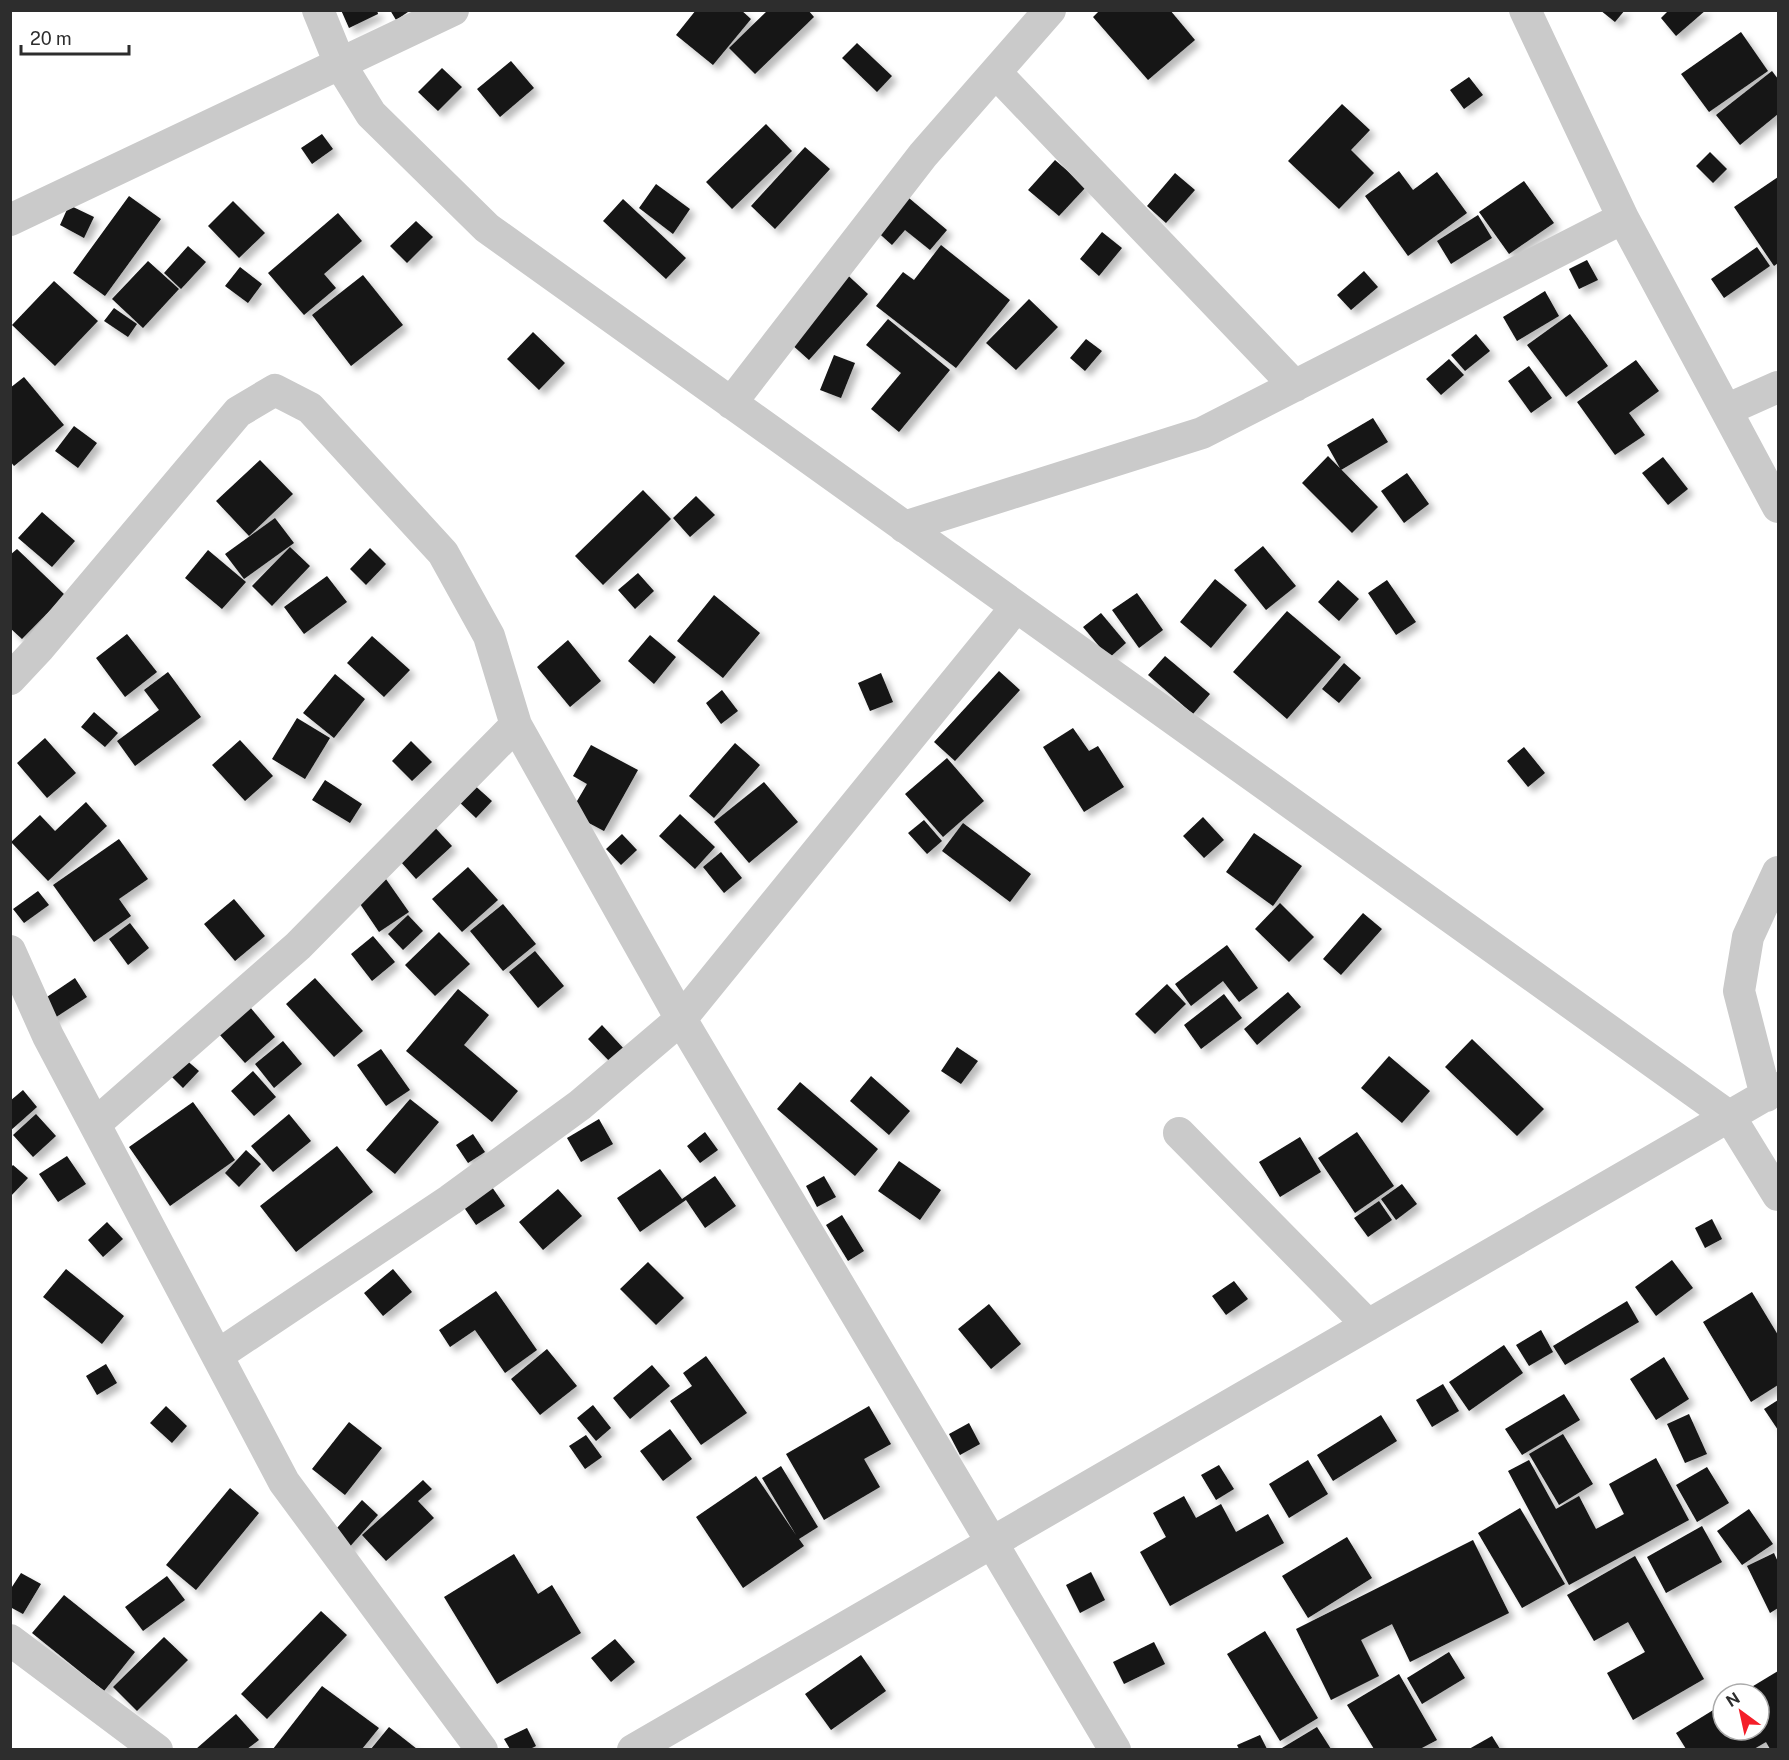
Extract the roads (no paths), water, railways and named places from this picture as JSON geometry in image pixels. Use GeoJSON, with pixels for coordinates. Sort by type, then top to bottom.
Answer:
{"type":"FeatureCollection","features":[{"type":"Feature","properties":{"kind":"street"},"geometry":{"type":"LineString","coordinates":[[318,10],[340,64],[371,114],[488,228],[1730,1117],[1779,1195]]}},
{"type":"Feature","properties":{"kind":"street"},"geometry":{"type":"LineString","coordinates":[[10,220],[453,10]]}},
{"type":"Feature","properties":{"kind":"street"},"geometry":{"type":"LineString","coordinates":[[731,403],[923,155],[1050,10]]}},
{"type":"Feature","properties":{"kind":"street"},"geometry":{"type":"LineString","coordinates":[[1525,10],[1623,218],[1779,507]]}},
{"type":"Feature","properties":{"kind":"street"},"geometry":{"type":"LineString","coordinates":[[996,74],[1295,386]]}},
{"type":"Feature","properties":{"kind":"street"},"geometry":{"type":"LineString","coordinates":[[904,527],[1202,434],[1623,218]]}},
{"type":"Feature","properties":{"kind":"street"},"geometry":{"type":"LineString","coordinates":[[1726,410],[1779,387]]}},
{"type":"Feature","properties":{"kind":"street"},"geometry":{"type":"LineString","coordinates":[[10,679],[40,647],[238,412],[275,390],[310,408],[443,554],[489,636],[516,725],[681,1019],[1115,1749]]}},
{"type":"Feature","properties":{"kind":"street"},"geometry":{"type":"LineString","coordinates":[[218,1355],[450,1200],[580,1105],[681,1019],[1016,607]]}},
{"type":"Feature","properties":{"kind":"street"},"geometry":{"type":"LineString","coordinates":[[95,1124],[298,946],[516,725]]}},
{"type":"Feature","properties":{"kind":"street"},"geometry":{"type":"LineString","coordinates":[[633,1749],[1772,1092],[1739,991],[1748,937],[1779,872]]}},
{"type":"Feature","properties":{"kind":"street"},"geometry":{"type":"LineString","coordinates":[[10,951],[48,1036],[284,1482],[482,1749]]}},
{"type":"Feature","properties":{"kind":"street"},"geometry":{"type":"LineString","coordinates":[[1179,1133],[1368,1325]]}},
{"type":"Feature","properties":{"kind":"street"},"geometry":{"type":"LineString","coordinates":[[10,1640],[157,1749]]}}]}
